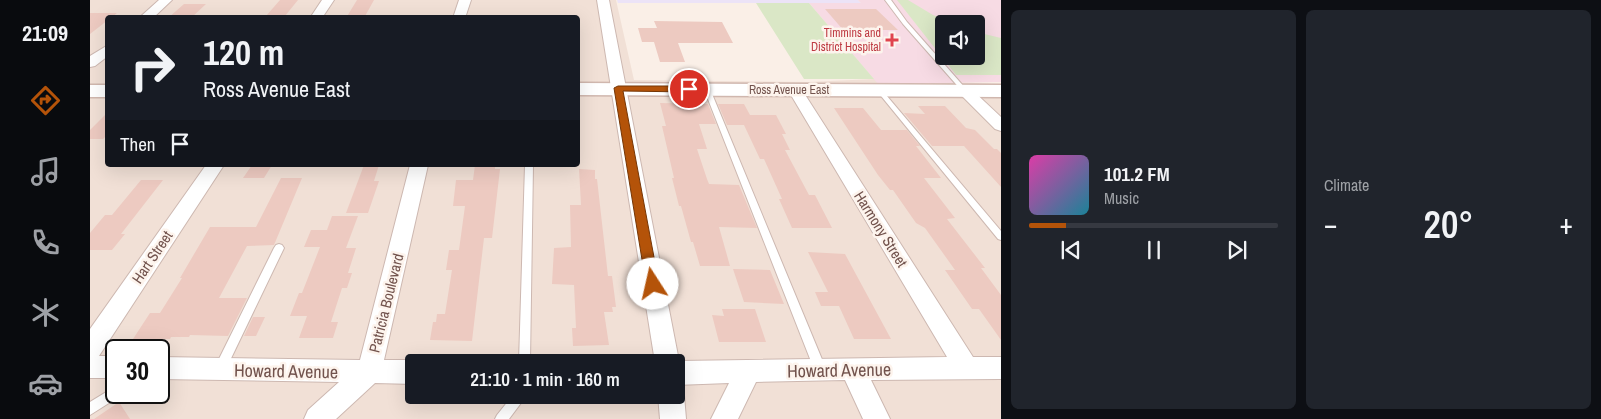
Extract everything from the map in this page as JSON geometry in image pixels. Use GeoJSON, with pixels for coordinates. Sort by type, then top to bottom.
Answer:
{"type":"FeatureCollection","features":[{"type":"Feature","properties":{"kind":"main road","name":"Ross Avenue East"},"geometry":{"type":"LineString","coordinates":[[580,89],[1001,91]]}},
{"type":"Feature","properties":{"kind":"street"},"geometry":{"type":"LineString","coordinates":[[148,15],[166,0]]}},
{"type":"Feature","properties":{"kind":"street"},"geometry":{"type":"LineString","coordinates":[[318,15],[328,0]]}},
{"type":"Feature","properties":{"kind":"street"},"geometry":{"type":"LineString","coordinates":[[460,15],[464,0]]}},
{"type":"Feature","properties":{"kind":"street"},"geometry":{"type":"LineString","coordinates":[[603,0],[666,354]]}},
{"type":"Feature","properties":{"kind":"street"},"geometry":{"type":"LineString","coordinates":[[90,63],[105,51]]}},
{"type":"Feature","properties":{"kind":"street","name":"Harmony Street"},"geometry":{"type":"LineString","coordinates":[[795,90],[966,368]]}},
{"type":"Feature","properties":{"kind":"street"},"geometry":{"type":"LineString","coordinates":[[964,90],[1001,126]]}},
{"type":"Feature","properties":{"kind":"street","name":"Hart Street"},"geometry":{"type":"LineString","coordinates":[[90,349],[214,167]]}},
{"type":"Feature","properties":{"kind":"street","name":"Patricia Boulevard"},"geometry":{"type":"LineString","coordinates":[[317,419],[369,372],[419,167]]}},
{"type":"Feature","properties":{"kind":"street"},"geometry":{"type":"LineString","coordinates":[[90,367],[105,367]]}},
{"type":"Feature","properties":{"kind":"street","name":"Howard Avenue"},"geometry":{"type":"LineString","coordinates":[[685,373],[820,368],[853,370],[1001,368]]}},
{"type":"Feature","properties":{"kind":"street","name":"Howard Avenue"},"geometry":{"type":"LineString","coordinates":[[170,369],[405,372]]}},
{"type":"Feature","properties":{"kind":"street"},"geometry":{"type":"LineString","coordinates":[[853,370],[877,419]]}},
{"type":"Feature","properties":{"kind":"street"},"geometry":{"type":"LineString","coordinates":[[724,419],[748,372]]}},
{"type":"Feature","properties":{"kind":"street"},"geometry":{"type":"LineString","coordinates":[[672,404],[673,419]]}},
{"type":"Feature","properties":{"kind":"lane"},"geometry":{"type":"LineString","coordinates":[[888,0],[905,23],[964,90]]}},
{"type":"Feature","properties":{"kind":"lane"},"geometry":{"type":"LineString","coordinates":[[707,89],[820,368]]}},
{"type":"Feature","properties":{"kind":"lane"},"geometry":{"type":"LineString","coordinates":[[879,90],[1001,237]]}},
{"type":"Feature","properties":{"kind":"lane"},"geometry":{"type":"LineString","coordinates":[[524,354],[529,167]]}},
{"type":"Feature","properties":{"kind":"lane"},"geometry":{"type":"LineString","coordinates":[[220,369],[279,248]]}},
{"type":"Feature","properties":{"kind":"lane"},"geometry":{"type":"LineString","coordinates":[[90,409],[105,399]]}},
{"type":"Feature","properties":{"kind":"lane"},"geometry":{"type":"LineString","coordinates":[[501,419],[514,404]]}},
{"type":"Feature","properties":{"kind":"shaded area"},"geometry":{"type":"Polygon","coordinates":[[[90,0],[616,0],[634,80],[808,82],[874,79],[1001,84],[1001,419],[90,419],[90,0]]]}},
{"type":"Feature","properties":{"kind":"shaded area"},"geometry":{"type":"Polygon","coordinates":[[[617,0],[858,0],[861,3],[618,3],[617,0]]]}},
{"type":"Feature","properties":{"kind":"shaded area","name":"Timmins and District Hospital"},"geometry":{"type":"Polygon","coordinates":[[[858,0],[1001,0],[1001,82],[878,84],[809,3],[861,3],[858,0]]]}},
{"type":"Feature","properties":{"kind":"green space"},"geometry":{"type":"Polygon","coordinates":[[[897,0],[908,0],[935,16],[935,48],[897,0]]]}},
{"type":"Feature","properties":{"kind":"green space"},"geometry":{"type":"Polygon","coordinates":[[[756,3],[809,3],[874,79],[804,79],[756,3]]]}},
{"type":"Feature","properties":{"kind":"green space"},"geometry":{"type":"Polygon","coordinates":[[[985,34],[1001,38],[1001,75],[956,75],[948,65],[985,65],[985,34]]]}},
{"type":"Feature","properties":{"kind":"building"},"geometry":{"type":"Polygon","coordinates":[[[280,0],[298,0],[286,15],[267,15],[280,0]]]}},
{"type":"Feature","properties":{"kind":"building"},"geometry":{"type":"Polygon","coordinates":[[[357,0],[374,0],[366,15],[348,15],[357,0]]]}},
{"type":"Feature","properties":{"kind":"building"},"geometry":{"type":"Polygon","coordinates":[[[184,4],[206,4],[194,15],[171,15],[184,4]]]}},
{"type":"Feature","properties":{"kind":"building"},"geometry":{"type":"Polygon","coordinates":[[[825,9],[876,9],[898,30],[866,30],[875,38],[851,39],[825,9]]]}},
{"type":"Feature","properties":{"kind":"building"},"geometry":{"type":"Polygon","coordinates":[[[90,13],[117,13],[115,15],[105,15],[105,22],[90,34],[90,13]]]}},
{"type":"Feature","properties":{"kind":"building"},"geometry":{"type":"Polygon","coordinates":[[[654,21],[722,22],[733,43],[678,43],[685,62],[660,62],[654,42],[642,42],[638,28],[657,28],[654,21]]]}},
{"type":"Feature","properties":{"kind":"building"},"geometry":{"type":"Polygon","coordinates":[[[660,103],[708,104],[716,124],[699,124],[707,149],[697,149],[707,179],[709,184],[739,185],[757,228],[719,227],[730,266],[700,266],[681,206],[679,206],[672,178],[674,178],[662,126],[666,126],[660,103]]]}},
{"type":"Feature","properties":{"kind":"building"},"geometry":{"type":"Polygon","coordinates":[[[718,104],[744,104],[750,115],[776,115],[786,134],[782,134],[790,150],[785,150],[809,195],[815,195],[832,228],[792,228],[779,199],[782,199],[764,159],[760,159],[744,125],[727,125],[718,104]]]}},
{"type":"Feature","properties":{"kind":"building"},"geometry":{"type":"Polygon","coordinates":[[[918,106],[945,106],[966,128],[975,130],[994,149],[997,149],[1001,153],[1001,187],[964,146],[932,146],[904,113],[925,114],[918,106]]]}},
{"type":"Feature","properties":{"kind":"building"},"geometry":{"type":"Polygon","coordinates":[[[834,108],[863,108],[881,130],[907,130],[920,146],[916,146],[941,178],[924,178],[955,218],[947,219],[985,268],[981,268],[1001,295],[1001,340],[979,309],[972,309],[945,270],[955,270],[925,228],[916,223],[893,190],[890,190],[878,175],[834,108]]]}},
{"type":"Feature","properties":{"kind":"building"},"geometry":{"type":"Polygon","coordinates":[[[105,115],[105,137],[103,139],[90,139],[90,130],[105,115]]]}},
{"type":"Feature","properties":{"kind":"building"},"geometry":{"type":"Polygon","coordinates":[[[251,167],[271,167],[264,178],[243,178],[251,167]]]}},
{"type":"Feature","properties":{"kind":"building"},"geometry":{"type":"Polygon","coordinates":[[[363,167],[378,167],[374,181],[379,181],[368,213],[346,213],[363,167]]]}},
{"type":"Feature","properties":{"kind":"building"},"geometry":{"type":"Polygon","coordinates":[[[475,167],[495,167],[495,169],[500,169],[492,238],[484,238],[472,341],[430,340],[433,322],[436,322],[437,314],[445,314],[452,270],[446,270],[449,250],[459,250],[465,206],[453,206],[456,180],[473,180],[475,167]]]}},
{"type":"Feature","properties":{"kind":"building"},"geometry":{"type":"Polygon","coordinates":[[[579,169],[595,170],[595,179],[597,179],[608,276],[612,276],[616,307],[612,307],[613,312],[604,312],[609,345],[573,346],[572,328],[576,328],[574,285],[552,284],[554,248],[571,247],[570,205],[581,205],[579,169]]]}},
{"type":"Feature","properties":{"kind":"building"},"geometry":{"type":"Polygon","coordinates":[[[281,178],[302,178],[274,245],[247,246],[219,298],[247,298],[228,336],[190,335],[189,337],[171,337],[170,339],[133,339],[150,313],[160,313],[210,227],[256,227],[281,178]]]}},
{"type":"Feature","properties":{"kind":"building"},"geometry":{"type":"Polygon","coordinates":[[[141,180],[163,180],[121,234],[125,234],[112,250],[90,250],[90,233],[105,215],[112,215],[141,180]]]}},
{"type":"Feature","properties":{"kind":"building"},"geometry":{"type":"Polygon","coordinates":[[[332,216],[358,216],[346,248],[356,248],[348,273],[352,273],[347,288],[342,288],[331,322],[338,322],[333,338],[299,338],[307,316],[290,316],[299,293],[302,293],[320,247],[304,247],[311,230],[327,230],[332,216]]]}},
{"type":"Feature","properties":{"kind":"building"},"geometry":{"type":"Polygon","coordinates":[[[808,252],[845,254],[891,339],[854,339],[839,306],[821,306],[815,292],[828,292],[808,252]]]}},
{"type":"Feature","properties":{"kind":"building"},"geometry":{"type":"Polygon","coordinates":[[[733,269],[770,270],[784,304],[744,302],[733,269]]]}},
{"type":"Feature","properties":{"kind":"building"},"geometry":{"type":"Polygon","coordinates":[[[722,309],[755,309],[766,342],[719,342],[712,315],[724,316],[722,309]]]}},
{"type":"Feature","properties":{"kind":"building"},"geometry":{"type":"Polygon","coordinates":[[[253,317],[265,317],[256,336],[244,336],[253,317]]]}},
{"type":"Feature","properties":{"kind":"building"},"geometry":{"type":"Polygon","coordinates":[[[116,404],[120,404],[130,419],[94,419],[116,404]]]}},
{"type":"Feature","properties":{"kind":"place","name":"Timmins and District Hospital"},"geometry":{"type":"Point","coordinates":[892,40]}},
{"type":"Feature","properties":{"kind":"route"},"geometry":{"type":"LineString","coordinates":[[653,284],[618,88],[689,89]]}}]}
